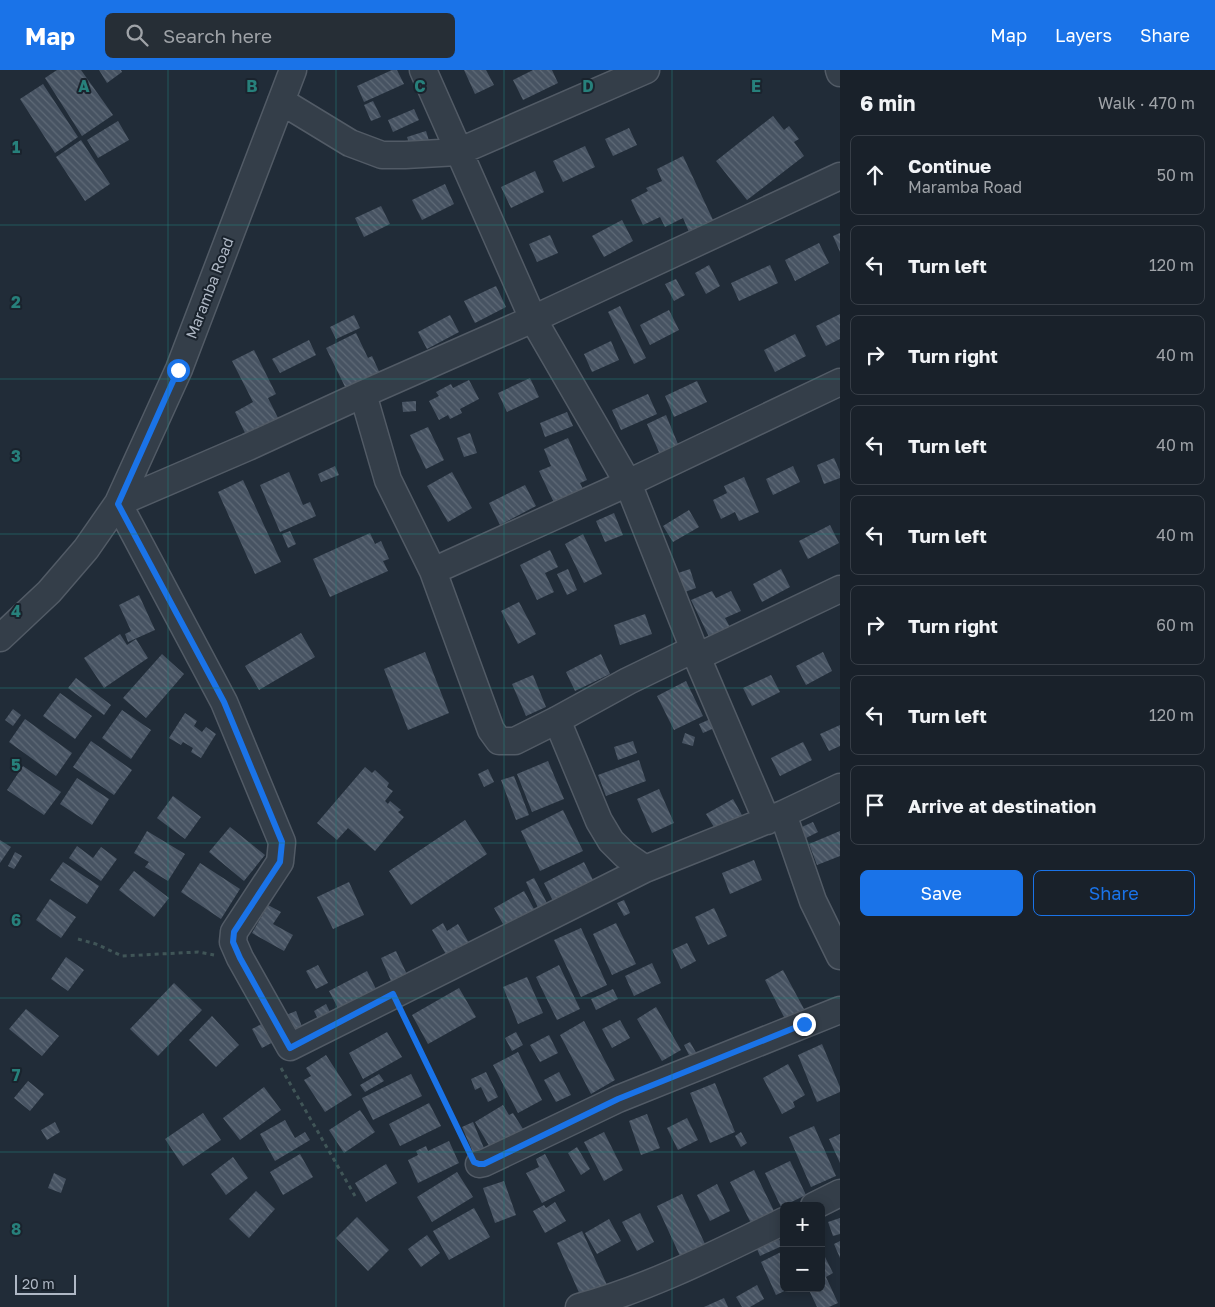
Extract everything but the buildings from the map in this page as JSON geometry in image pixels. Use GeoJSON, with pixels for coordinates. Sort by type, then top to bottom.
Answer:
{"type":"FeatureCollection","features":[{"type":"Feature","properties":{"kind":"street","name":"Maramba Road"},"geometry":{"type":"LineString","coordinates":[[0,638],[49,592],[86,550],[118,504],[178,370],[293,70]]}},
{"type":"Feature","properties":{"kind":"street"},"geometry":{"type":"LineString","coordinates":[[423,70],[533,319],[628,483],[695,653],[840,956]]}},
{"type":"Feature","properties":{"kind":"street"},"geometry":{"type":"LineString","coordinates":[[281,101],[350,143],[382,154],[405,156],[458,152],[646,70]]}},
{"type":"Feature","properties":{"kind":"street"},"geometry":{"type":"LineString","coordinates":[[840,176],[533,319],[118,504],[224,702],[282,842],[280,862],[234,932],[233,942],[290,1048],[393,994],[645,869],[775,817],[840,787]]}},
{"type":"Feature","properties":{"kind":"street"},"geometry":{"type":"LineString","coordinates":[[433,571],[628,483],[840,382]]}},
{"type":"Feature","properties":{"kind":"street"},"geometry":{"type":"LineString","coordinates":[[363,394],[388,480],[433,571],[491,730],[499,741],[515,741],[628,681],[840,589]]}},
{"type":"Feature","properties":{"kind":"street"},"geometry":{"type":"LineString","coordinates":[[557,720],[599,821],[611,841],[625,855],[645,869]]}},
{"type":"Feature","properties":{"kind":"street"},"geometry":{"type":"LineString","coordinates":[[479,1164],[484,1164],[618,1099],[840,1010]]}},
{"type":"Feature","properties":{"kind":"street"},"geometry":{"type":"LineString","coordinates":[[822,1202],[840,1193]]}},
{"type":"Feature","properties":{"kind":"street"},"geometry":{"type":"LineString","coordinates":[[579,1307],[622,1294],[780,1223]]}},
{"type":"Feature","properties":{"kind":"path"},"geometry":{"type":"LineString","coordinates":[[78,939],[96,944],[122,956],[198,952],[240,958]]}},
{"type":"Feature","properties":{"kind":"path"},"geometry":{"type":"LineString","coordinates":[[393,994],[474,1162],[479,1164]]}},
{"type":"Feature","properties":{"kind":"path"},"geometry":{"type":"LineString","coordinates":[[290,1048],[280,1066],[355,1196]]}},
{"type":"Feature","properties":{"kind":"route"},"geometry":{"type":"LineString","coordinates":[[178,370],[118,504],[224,702],[282,842],[280,862],[234,932],[233,942],[290,1048],[393,994],[474,1162],[484,1164],[618,1099],[804,1024]]}}]}
